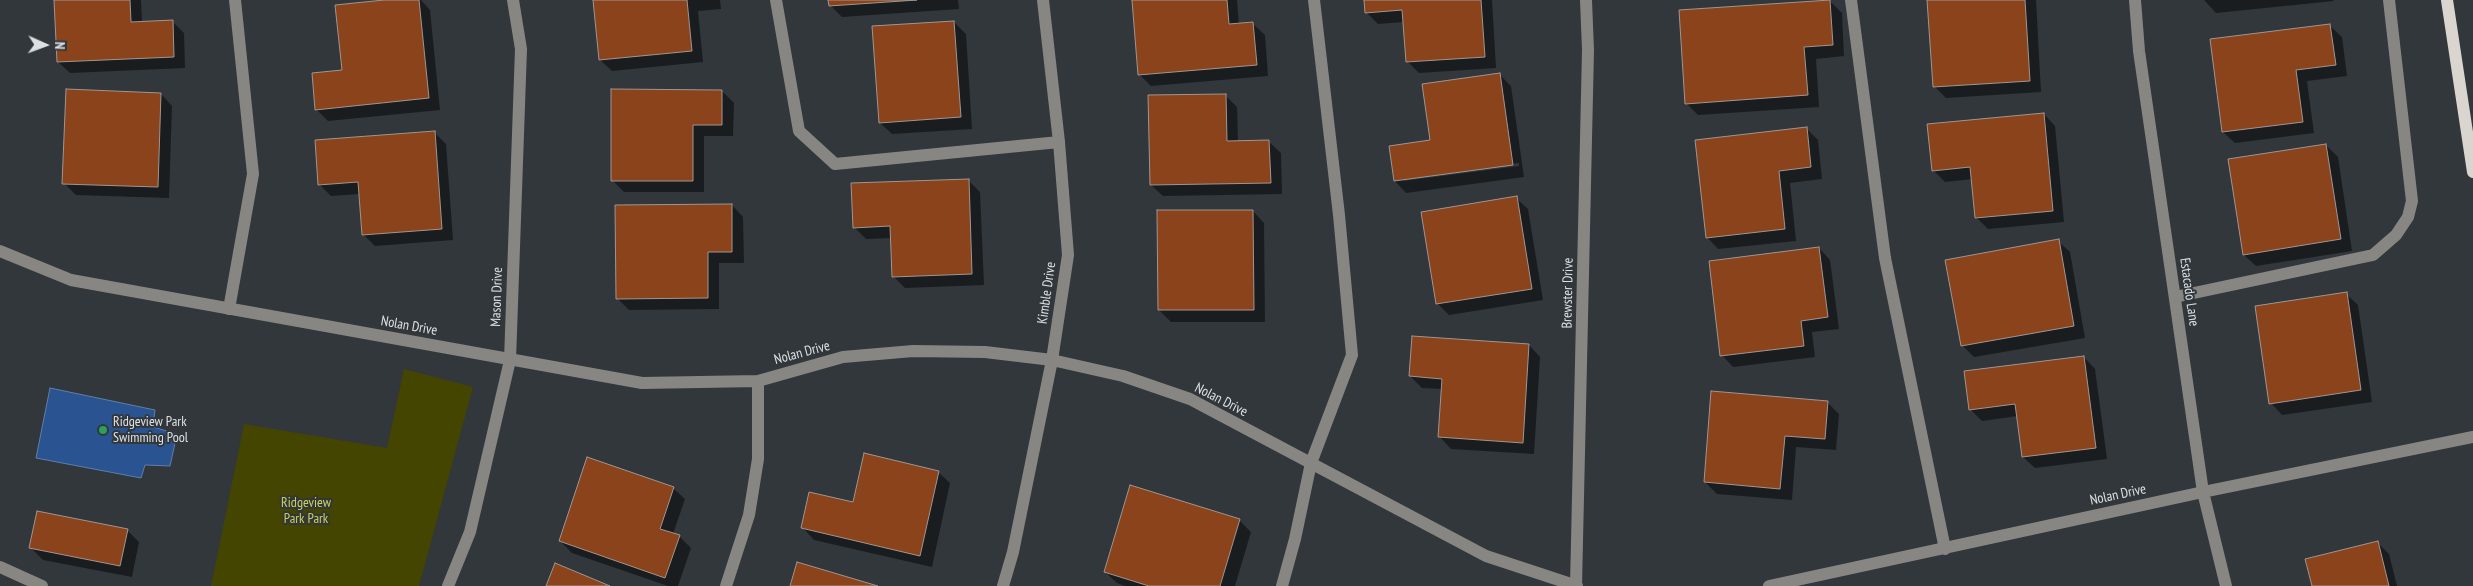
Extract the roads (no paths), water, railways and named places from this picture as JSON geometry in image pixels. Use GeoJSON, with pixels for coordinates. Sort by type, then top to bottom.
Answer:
{"type":"FeatureCollection","features":[{"type":"Feature","properties":{"kind":"main road"},"geometry":{"type":"LineString","coordinates":[[2448,0],[2473,172]]}},
{"type":"Feature","properties":{"kind":"street"},"geometry":{"type":"LineString","coordinates":[[230,309],[252,174],[235,0]]}},
{"type":"Feature","properties":{"kind":"street","name":"Mason Drive"},"geometry":{"type":"LineString","coordinates":[[448,586],[470,532],[510,360],[521,49],[513,0]]}},
{"type":"Feature","properties":{"kind":"street"},"geometry":{"type":"LineString","coordinates":[[776,0],[800,131],[835,164],[1059,142]]}},
{"type":"Feature","properties":{"kind":"street","name":"Kimble Drive"},"geometry":{"type":"LineString","coordinates":[[1003,586],[1013,552],[1052,360],[1068,255],[1059,142],[1043,0]]}},
{"type":"Feature","properties":{"kind":"street"},"geometry":{"type":"LineString","coordinates":[[1282,586],[1295,539],[1311,463],[1352,355],[1339,215],[1314,0]]}},
{"type":"Feature","properties":{"kind":"street","name":"Brewster Drive"},"geometry":{"type":"LineString","coordinates":[[1576,586],[1588,50],[1586,0]]}},
{"type":"Feature","properties":{"kind":"street"},"geometry":{"type":"LineString","coordinates":[[1851,0],[1885,258],[1945,549]]}},
{"type":"Feature","properties":{"kind":"street","name":"Estacado Lane"},"geometry":{"type":"LineString","coordinates":[[2135,0],[2139,51],[2203,492],[2226,586]]}},
{"type":"Feature","properties":{"kind":"street"},"geometry":{"type":"LineString","coordinates":[[2175,297],[2373,255],[2396,235],[2408,217],[2412,200],[2389,0]]}},
{"type":"Feature","properties":{"kind":"street","name":"Nolan Drive"},"geometry":{"type":"LineString","coordinates":[[0,251],[71,280],[642,383],[758,381],[843,357],[914,351],[985,352],[1052,360],[1122,376],[1190,400],[1486,556],[1576,586]]}},
{"type":"Feature","properties":{"kind":"street"},"geometry":{"type":"LineString","coordinates":[[726,586],[750,515],[758,459],[758,381]]}},
{"type":"Feature","properties":{"kind":"street","name":"Nolan Drive"},"geometry":{"type":"LineString","coordinates":[[1769,586],[2203,492],[2473,438]]}},
{"type":"Feature","properties":{"kind":"street"},"geometry":{"type":"LineString","coordinates":[[0,567],[42,586]]}},
{"type":"Feature","properties":{"kind":"water","name":"Ridgeview Park Swimming Pool"},"geometry":{"type":"Polygon","coordinates":[[[50,388],[155,410],[153,427],[177,434],[170,466],[145,465],[141,478],[36,458],[50,388]]]}},
{"type":"Feature","properties":{"kind":"place","name":"Ridgeview Park Swimming Pool"},"geometry":{"type":"Point","coordinates":[103,430]}},
{"type":"Feature","properties":{"kind":"park label","name":"Ridgeview Park Park"},"geometry":{"type":"Point","coordinates":[306,512]}}]}
